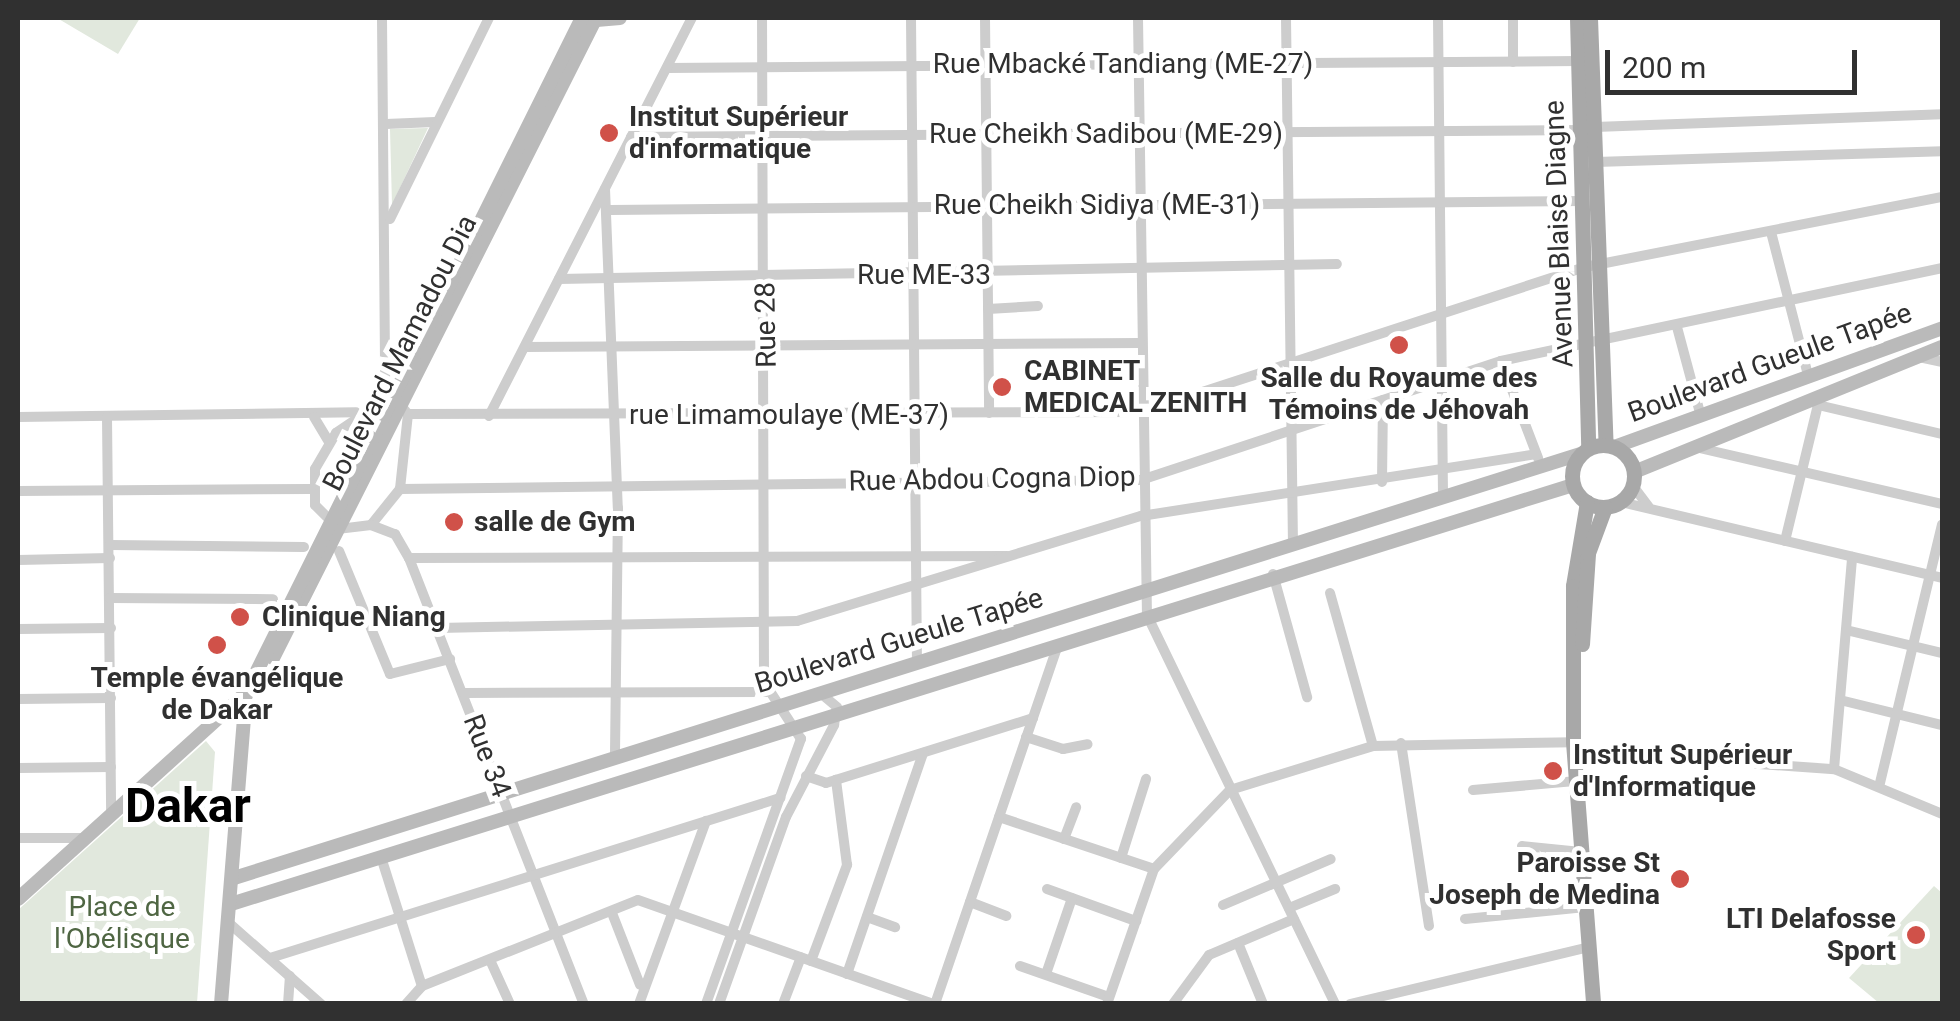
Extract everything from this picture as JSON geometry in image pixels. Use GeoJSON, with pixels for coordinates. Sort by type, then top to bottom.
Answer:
{"type":"FeatureCollection","features":[{"type":"Feature","properties":{"kind":"main road","name":"Avenue Blaise Diagne"},"geometry":{"type":"LineString","coordinates":[[1578,18],[1579,62],[1596,162],[1592,267],[1595,403],[1584,451]]}},
{"type":"Feature","properties":{"kind":"main road","name":"Avenue Blaise Diagne"},"geometry":{"type":"LineString","coordinates":[[1590,18],[1583,201],[1592,267]]}},
{"type":"Feature","properties":{"kind":"main road","name":"Avenue Blaise Diagne"},"geometry":{"type":"LineString","coordinates":[[1595,403],[1610,446]]}},
{"type":"Feature","properties":{"kind":"main road"},"geometry":{"type":"LineString","coordinates":[[1593,1004],[1575,781],[1585,579],[1613,504],[1634,479],[1610,446],[1584,451],[1573,485],[1587,502],[1613,504]]}},
{"type":"Feature","properties":{"kind":"main road"},"geometry":{"type":"LineString","coordinates":[[1587,502],[1573,586],[1578,747],[1603,1004]]}},
{"type":"Feature","properties":{"kind":"street"},"geometry":{"type":"LineString","coordinates":[[371,526],[392,505],[400,489],[382,18]]}},
{"type":"Feature","properties":{"kind":"street"},"geometry":{"type":"LineString","coordinates":[[388,222],[488,18]]}},
{"type":"Feature","properties":{"kind":"street"},"geometry":{"type":"LineString","coordinates":[[586,19],[620,18]]}},
{"type":"Feature","properties":{"kind":"street"},"geometry":{"type":"LineString","coordinates":[[490,416],[692,18]]}},
{"type":"Feature","properties":{"kind":"street","name":"Rue 28"},"geometry":{"type":"LineString","coordinates":[[762,18],[767,692]]}},
{"type":"Feature","properties":{"kind":"street"},"geometry":{"type":"LineString","coordinates":[[912,18],[917,662]]}},
{"type":"Feature","properties":{"kind":"street"},"geometry":{"type":"LineString","coordinates":[[985,18],[989,413]]}},
{"type":"Feature","properties":{"kind":"street"},"geometry":{"type":"LineString","coordinates":[[1138,18],[1142,590],[1146,615],[1334,1004]]}},
{"type":"Feature","properties":{"kind":"street"},"geometry":{"type":"LineString","coordinates":[[1286,18],[1293,544]]}},
{"type":"Feature","properties":{"kind":"street"},"geometry":{"type":"LineString","coordinates":[[1438,18],[1443,497]]}},
{"type":"Feature","properties":{"kind":"street"},"geometry":{"type":"LineString","coordinates":[[1513,18],[1513,62]]}},
{"type":"Feature","properties":{"kind":"street","name":"Boulevard Mamadou Dia"},"geometry":{"type":"LineString","coordinates":[[243,709],[586,19]]}},
{"type":"Feature","properties":{"kind":"street","name":"Rue Mbacké Tandiang (ME-27)"},"geometry":{"type":"LineString","coordinates":[[667,68],[1579,62]]}},
{"type":"Feature","properties":{"kind":"street","name":"Rue Cheikh Sadibou (ME-29)"},"geometry":{"type":"LineString","coordinates":[[631,137],[1439,132],[1942,114]]}},
{"type":"Feature","properties":{"kind":"street"},"geometry":{"type":"LineString","coordinates":[[386,124],[435,122]]}},
{"type":"Feature","properties":{"kind":"street"},"geometry":{"type":"LineString","coordinates":[[1596,162],[1942,151]]}},
{"type":"Feature","properties":{"kind":"street"},"geometry":{"type":"LineString","coordinates":[[604,189],[610,210],[616,484],[615,757]]}},
{"type":"Feature","properties":{"kind":"street","name":"rue Limamoulaye (ME-37)"},"geometry":{"type":"LineString","coordinates":[[397,402],[438,417],[1141,412],[1592,267],[1942,197]]}},
{"type":"Feature","properties":{"kind":"street","name":"Rue Cheikh Sidiya (ME-31)"},"geometry":{"type":"LineString","coordinates":[[610,210],[1583,201]]}},
{"type":"Feature","properties":{"kind":"street"},"geometry":{"type":"LineString","coordinates":[[1772,232],[1784,300],[1808,375]]}},
{"type":"Feature","properties":{"kind":"street","name":"Rue ME-33"},"geometry":{"type":"LineString","coordinates":[[559,279],[1140,274],[1337,264]]}},
{"type":"Feature","properties":{"kind":"street","name":"Rue Abdou Cogna Diop"},"geometry":{"type":"LineString","coordinates":[[400,489],[768,480],[1141,480],[1501,361],[1677,327],[1784,300],[1942,268]]}},
{"type":"Feature","properties":{"kind":"street"},"geometry":{"type":"LineString","coordinates":[[988,309],[1038,306]]}},
{"type":"Feature","properties":{"kind":"street"},"geometry":{"type":"LineString","coordinates":[[1677,327],[1700,413]]}},
{"type":"Feature","properties":{"kind":"street","name":"Boulevard Gueule Tapée"},"geometry":{"type":"LineString","coordinates":[[1610,446],[1942,328]]}},
{"type":"Feature","properties":{"kind":"street"},"geometry":{"type":"LineString","coordinates":[[525,347],[1140,343]]}},
{"type":"Feature","properties":{"kind":"street","name":"Boulevard Gueule Tapée"},"geometry":{"type":"LineString","coordinates":[[1634,479],[1688,446],[1942,347]]}},
{"type":"Feature","properties":{"kind":"street"},"geometry":{"type":"LineString","coordinates":[[1916,356],[1942,362]]}},
{"type":"Feature","properties":{"kind":"street"},"geometry":{"type":"LineString","coordinates":[[1501,361],[1542,470]]}},
{"type":"Feature","properties":{"kind":"street"},"geometry":{"type":"LineString","coordinates":[[1785,541],[1819,398],[1942,434]]}},
{"type":"Feature","properties":{"kind":"street"},"geometry":{"type":"LineString","coordinates":[[1382,482],[1384,400]]}},
{"type":"Feature","properties":{"kind":"street"},"geometry":{"type":"LineString","coordinates":[[18,416],[314,417],[397,402]]}},
{"type":"Feature","properties":{"kind":"street"},"geometry":{"type":"LineString","coordinates":[[311,489],[329,442],[364,410]]}},
{"type":"Feature","properties":{"kind":"street"},"geometry":{"type":"LineString","coordinates":[[107,417],[111,816]]}},
{"type":"Feature","properties":{"kind":"street"},"geometry":{"type":"LineString","coordinates":[[314,417],[329,442]]}},
{"type":"Feature","properties":{"kind":"street"},"geometry":{"type":"LineString","coordinates":[[1688,446],[1942,504]]}},
{"type":"Feature","properties":{"kind":"street","name":"Boulevard Gueule Tapée"},"geometry":{"type":"LineString","coordinates":[[234,878],[1142,590],[1542,470],[1584,451]]}},
{"type":"Feature","properties":{"kind":"street"},"geometry":{"type":"LineString","coordinates":[[438,628],[818,618],[916,584],[972,572],[1010,556],[1142,516],[1443,473],[1536,454]]}},
{"type":"Feature","properties":{"kind":"street"},"geometry":{"type":"LineString","coordinates":[[1634,479],[1650,508]]}},
{"type":"Feature","properties":{"kind":"street","name":"Boulevard Gueule Tapée"},"geometry":{"type":"LineString","coordinates":[[231,904],[1273,574],[1573,485]]}},
{"type":"Feature","properties":{"kind":"street"},"geometry":{"type":"LineString","coordinates":[[311,489],[334,526],[371,526],[395,534],[392,505]]}},
{"type":"Feature","properties":{"kind":"street"},"geometry":{"type":"LineString","coordinates":[[18,491],[311,489]]}},
{"type":"Feature","properties":{"kind":"street"},"geometry":{"type":"LineString","coordinates":[[1613,504],[1650,508],[1936,576]]}},
{"type":"Feature","properties":{"kind":"street"},"geometry":{"type":"LineString","coordinates":[[1879,787],[1913,646],[1936,576],[1942,524]]}},
{"type":"Feature","properties":{"kind":"street","name":"Boulevard Mamadou Dia"},"geometry":{"type":"LineString","coordinates":[[246,693],[334,526]]}},
{"type":"Feature","properties":{"kind":"street","name":"Rue 34"},"geometry":{"type":"LineString","coordinates":[[395,534],[438,628],[584,1004]]}},
{"type":"Feature","properties":{"kind":"street"},"geometry":{"type":"LineString","coordinates":[[110,545],[304,548]]}},
{"type":"Feature","properties":{"kind":"street"},"geometry":{"type":"LineString","coordinates":[[409,558],[768,550],[1010,556]]}},
{"type":"Feature","properties":{"kind":"street"},"geometry":{"type":"LineString","coordinates":[[339,551],[390,674],[450,659]]}},
{"type":"Feature","properties":{"kind":"street"},"geometry":{"type":"LineString","coordinates":[[969,552],[972,572]]}},
{"type":"Feature","properties":{"kind":"street"},"geometry":{"type":"LineString","coordinates":[[1834,770],[1852,557]]}},
{"type":"Feature","properties":{"kind":"street"},"geometry":{"type":"LineString","coordinates":[[18,560],[110,558]]}},
{"type":"Feature","properties":{"kind":"street"},"geometry":{"type":"LineString","coordinates":[[1273,574],[1307,698]]}},
{"type":"Feature","properties":{"kind":"street"},"geometry":{"type":"LineString","coordinates":[[1330,593],[1373,746]]}},
{"type":"Feature","properties":{"kind":"street"},"geometry":{"type":"LineString","coordinates":[[110,598],[273,599]]}},
{"type":"Feature","properties":{"kind":"street"},"geometry":{"type":"LineString","coordinates":[[18,629],[110,628]]}},
{"type":"Feature","properties":{"kind":"street"},"geometry":{"type":"LineString","coordinates":[[1846,630],[1942,652]]}},
{"type":"Feature","properties":{"kind":"street"},"geometry":{"type":"LineString","coordinates":[[406,1004],[422,986],[638,900],[934,1004],[1058,644]]}},
{"type":"Feature","properties":{"kind":"street"},"geometry":{"type":"LineString","coordinates":[[464,693],[767,692],[779,705],[796,726],[800,745],[737,935],[719,1004]]}},
{"type":"Feature","properties":{"kind":"street"},"geometry":{"type":"LineString","coordinates":[[706,1004],[837,713],[818,692]]}},
{"type":"Feature","properties":{"kind":"street"},"geometry":{"type":"LineString","coordinates":[[221,1004],[248,727],[243,709],[246,693]]}},
{"type":"Feature","properties":{"kind":"street"},"geometry":{"type":"LineString","coordinates":[[18,898],[246,693]]}},
{"type":"Feature","properties":{"kind":"street"},"geometry":{"type":"LineString","coordinates":[[18,699],[111,698]]}},
{"type":"Feature","properties":{"kind":"street"},"geometry":{"type":"LineString","coordinates":[[1840,700],[1942,725]]}},
{"type":"Feature","properties":{"kind":"street"},"geometry":{"type":"LineString","coordinates":[[132,797],[243,709]]}},
{"type":"Feature","properties":{"kind":"street"},"geometry":{"type":"LineString","coordinates":[[806,776],[836,780],[1033,718]]}},
{"type":"Feature","properties":{"kind":"street"},"geometry":{"type":"LineString","coordinates":[[218,726],[248,727]]}},
{"type":"Feature","properties":{"kind":"street"},"geometry":{"type":"LineString","coordinates":[[1026,738],[1063,749],[1088,744]]}},
{"type":"Feature","properties":{"kind":"street"},"geometry":{"type":"LineString","coordinates":[[1401,743],[1429,926]]}},
{"type":"Feature","properties":{"kind":"street"},"geometry":{"type":"LineString","coordinates":[[1020,966],[1108,1000],[1154,870],[1230,790],[1373,746],[1401,743],[1578,747],[1834,770],[1942,814]]}},
{"type":"Feature","properties":{"kind":"street"},"geometry":{"type":"LineString","coordinates":[[847,974],[923,752]]}},
{"type":"Feature","properties":{"kind":"street"},"geometry":{"type":"LineString","coordinates":[[18,768],[111,768]]}},
{"type":"Feature","properties":{"kind":"street"},"geometry":{"type":"LineString","coordinates":[[783,1004],[847,865],[836,780]]}},
{"type":"Feature","properties":{"kind":"street"},"geometry":{"type":"LineString","coordinates":[[1121,858],[1146,780]]}},
{"type":"Feature","properties":{"kind":"street"},"geometry":{"type":"LineString","coordinates":[[1473,790],[1575,781]]}},
{"type":"Feature","properties":{"kind":"street"},"geometry":{"type":"LineString","coordinates":[[270,958],[780,798]]}},
{"type":"Feature","properties":{"kind":"street"},"geometry":{"type":"LineString","coordinates":[[1064,839],[1076,807]]}},
{"type":"Feature","properties":{"kind":"street"},"geometry":{"type":"LineString","coordinates":[[999,817],[1154,870]]}},
{"type":"Feature","properties":{"kind":"street"},"geometry":{"type":"LineString","coordinates":[[640,985],[706,821]]}},
{"type":"Feature","properties":{"kind":"street"},"geometry":{"type":"LineString","coordinates":[[18,838],[86,838]]}},
{"type":"Feature","properties":{"kind":"street"},"geometry":{"type":"LineString","coordinates":[[1522,846],[1580,852]]}},
{"type":"Feature","properties":{"kind":"street"},"geometry":{"type":"LineString","coordinates":[[381,857],[422,986]]}},
{"type":"Feature","properties":{"kind":"street"},"geometry":{"type":"LineString","coordinates":[[1223,905],[1332,859]]}},
{"type":"Feature","properties":{"kind":"street"},"geometry":{"type":"LineString","coordinates":[[1046,889],[1136,922]]}},
{"type":"Feature","properties":{"kind":"street"},"geometry":{"type":"LineString","coordinates":[[1173,1004],[1202,960],[1335,889]]}},
{"type":"Feature","properties":{"kind":"street"},"geometry":{"type":"LineString","coordinates":[[1046,974],[1072,898]]}},
{"type":"Feature","properties":{"kind":"street"},"geometry":{"type":"LineString","coordinates":[[970,902],[1006,916]]}},
{"type":"Feature","properties":{"kind":"street"},"geometry":{"type":"LineString","coordinates":[[1465,920],[1586,906]]}},
{"type":"Feature","properties":{"kind":"street"},"geometry":{"type":"LineString","coordinates":[[612,913],[640,985],[640,1004]]}},
{"type":"Feature","properties":{"kind":"street"},"geometry":{"type":"LineString","coordinates":[[867,917],[894,927]]}},
{"type":"Feature","properties":{"kind":"street"},"geometry":{"type":"LineString","coordinates":[[229,923],[321,1004]]}},
{"type":"Feature","properties":{"kind":"street"},"geometry":{"type":"LineString","coordinates":[[1238,942],[1263,1003]]}},
{"type":"Feature","properties":{"kind":"street"},"geometry":{"type":"LineString","coordinates":[[1350,1004],[1589,947]]}},
{"type":"Feature","properties":{"kind":"street"},"geometry":{"type":"LineString","coordinates":[[490,960],[510,1004]]}},
{"type":"Feature","properties":{"kind":"street"},"geometry":{"type":"LineString","coordinates":[[288,1004],[290,976]]}},
{"type":"Feature","properties":{"kind":"street"},"geometry":{"type":"LineString","coordinates":[[1412,987],[1416,1004]]}},
{"type":"Feature","properties":{"kind":"green space"},"geometry":{"type":"Polygon","coordinates":[[[57,18],[140,18],[118,54],[57,18]]]}},
{"type":"Feature","properties":{"kind":"green space"},"geometry":{"type":"Polygon","coordinates":[[[428,128],[392,205],[390,129],[428,128]]]}},
{"type":"Feature","properties":{"kind":"green space","name":"Place de l'Obélisque"},"geometry":{"type":"Polygon","coordinates":[[[206,741],[215,752],[197,1003],[18,1003],[18,910],[206,741]]]}},
{"type":"Feature","properties":{"kind":"green space","name":"LTI Delafosse Sport"},"geometry":{"type":"Polygon","coordinates":[[[1934,886],[1942,893],[1942,1003],[1879,1003],[1849,978],[1934,886]]]}},
{"type":"Feature","properties":{"kind":"place","name":"Institut Supérieur d'informatique"},"geometry":{"type":"Point","coordinates":[609,133]}},
{"type":"Feature","properties":{"kind":"place","name":"Salle du Royaume des Témoins de Jéhovah"},"geometry":{"type":"Point","coordinates":[1399,345]}},
{"type":"Feature","properties":{"kind":"place","name":"CABINET MEDICAL ZENITH"},"geometry":{"type":"Point","coordinates":[1002,387]}},
{"type":"Feature","properties":{"kind":"place","name":"salle de Gym"},"geometry":{"type":"Point","coordinates":[454,522]}},
{"type":"Feature","properties":{"kind":"place","name":"Clinique Niang"},"geometry":{"type":"Point","coordinates":[240,617]}},
{"type":"Feature","properties":{"kind":"place","name":"Temple évangélique de Dakar"},"geometry":{"type":"Point","coordinates":[217,645]}},
{"type":"Feature","properties":{"kind":"place","name":"Institut Supérieur d'Informatique"},"geometry":{"type":"Point","coordinates":[1553,771]}},
{"type":"Feature","properties":{"kind":"place","name":"Paroisse St Joseph de Medina"},"geometry":{"type":"Point","coordinates":[1680,879]}},
{"type":"Feature","properties":{"kind":"place","name":"LTI Delafosse Sport"},"geometry":{"type":"Point","coordinates":[1916,935]}},
{"type":"Feature","properties":{"kind":"district","name":"Dakar"},"geometry":{"type":"Point","coordinates":[188,806]}}]}
